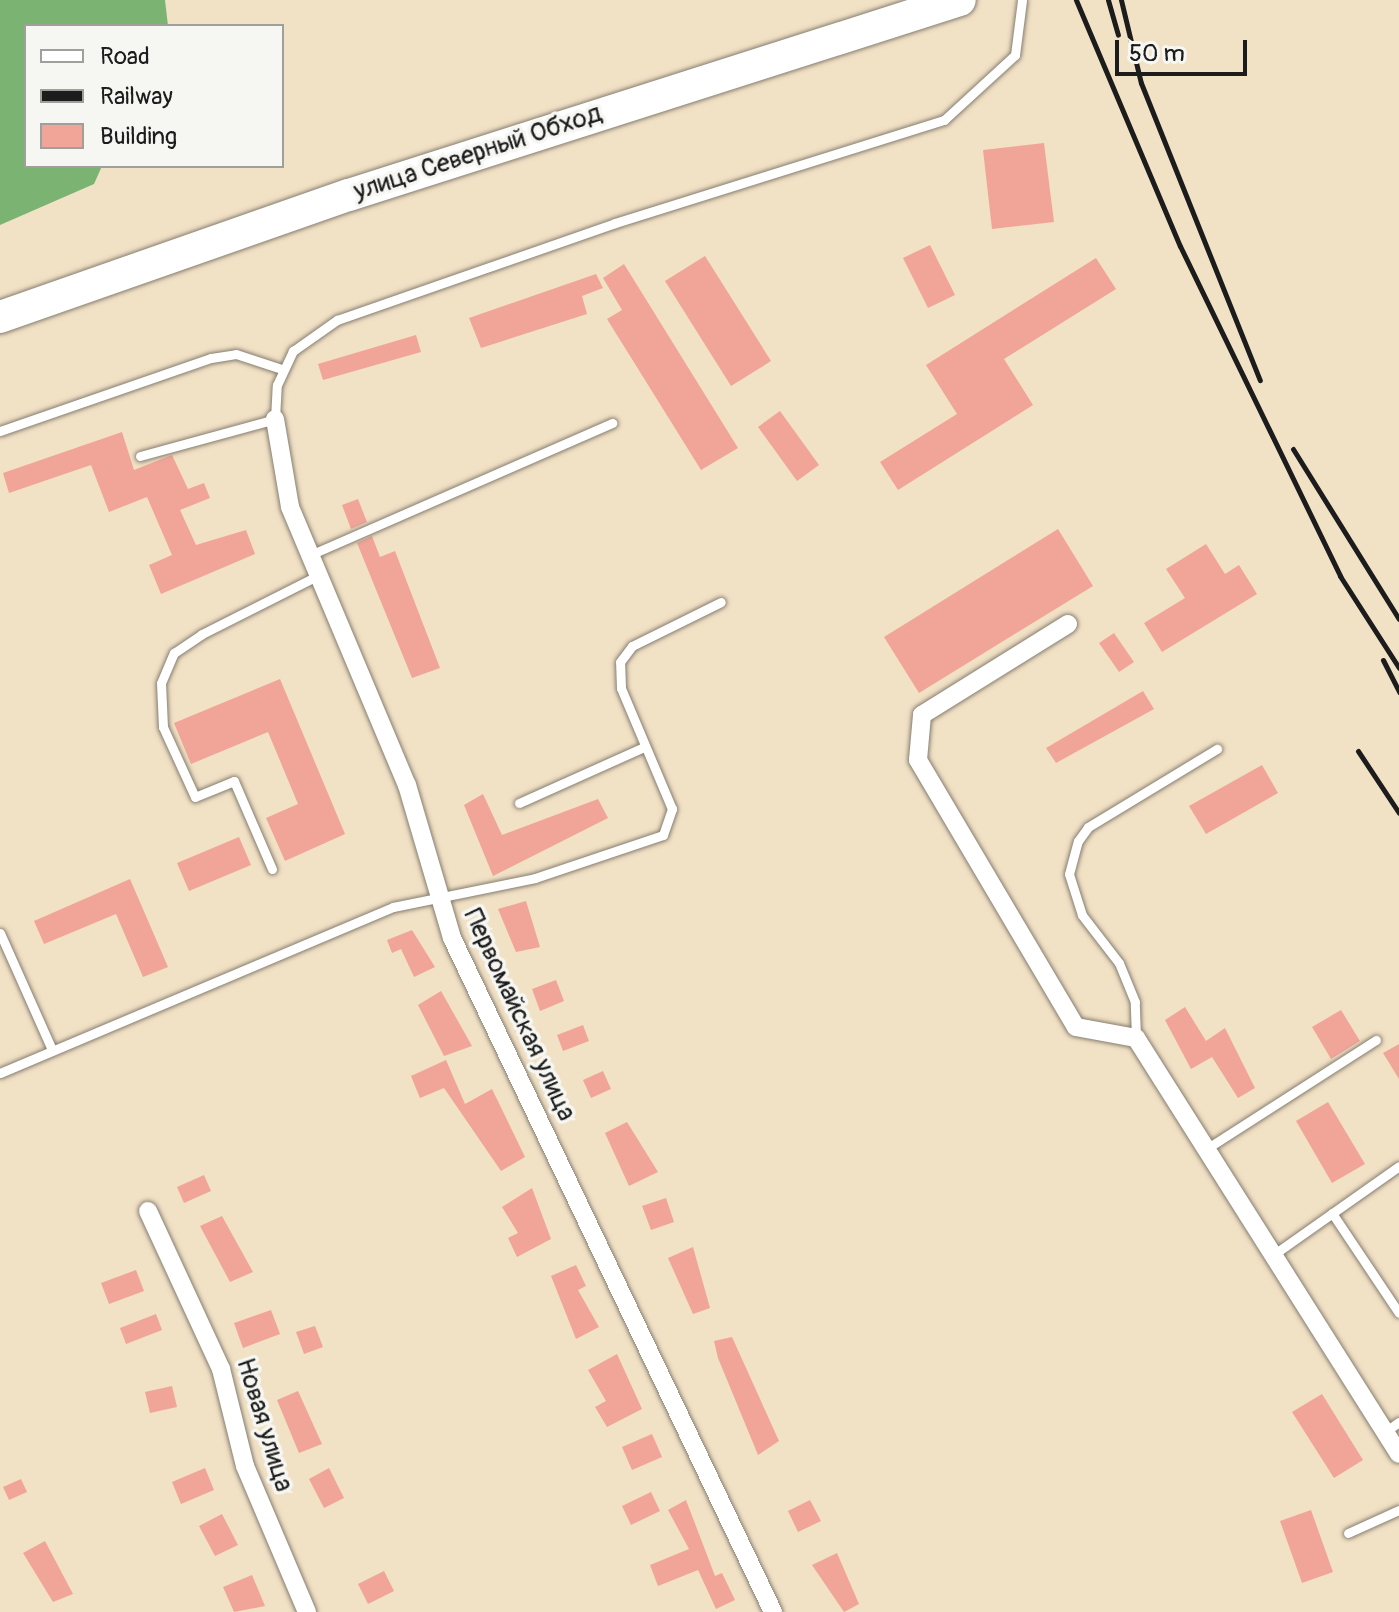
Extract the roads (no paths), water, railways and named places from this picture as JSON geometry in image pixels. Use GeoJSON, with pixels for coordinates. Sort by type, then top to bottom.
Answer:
{"type":"FeatureCollection","features":[{"type":"Feature","properties":{"kind":"highway","name":"улица Северный Обход"},"geometry":{"type":"LineString","coordinates":[[0,317],[349,195],[960,0]]}},
{"type":"Feature","properties":{"kind":"street","name":"Первомайская улица"},"geometry":{"type":"LineString","coordinates":[[275,419],[277,457],[310,555],[407,785],[437,898],[773,1612]]}},
{"type":"Feature","properties":{"kind":"street"},"geometry":{"type":"LineString","coordinates":[[1068,624],[922,715],[918,760],[1076,1027],[1136,1038],[1273,1255],[1392,1427],[1399,1454]]}},
{"type":"Feature","properties":{"kind":"street","name":"Новая улица"},"geometry":{"type":"LineString","coordinates":[[148,1211],[221,1369],[245,1466],[307,1612]]}},
{"type":"Feature","properties":{"kind":"lane"},"geometry":{"type":"LineString","coordinates":[[140,456],[275,419],[282,369],[307,336],[337,320],[615,223],[944,120],[1015,55],[1022,0]]}},
{"type":"Feature","properties":{"kind":"lane"},"geometry":{"type":"LineString","coordinates":[[0,431],[211,358],[236,354],[282,369]]}},
{"type":"Feature","properties":{"kind":"lane"},"geometry":{"type":"LineString","coordinates":[[310,555],[612,423]]}},
{"type":"Feature","properties":{"kind":"lane"},"geometry":{"type":"LineString","coordinates":[[272,869],[234,781],[195,797],[163,727],[161,683],[174,653],[202,634],[319,575]]}},
{"type":"Feature","properties":{"kind":"lane"},"geometry":{"type":"LineString","coordinates":[[0,1073],[393,907],[535,878],[663,835],[672,809],[621,688],[620,662],[632,646],[721,602]]}},
{"type":"Feature","properties":{"kind":"lane"},"geometry":{"type":"LineString","coordinates":[[519,803],[644,747]]}},
{"type":"Feature","properties":{"kind":"lane"},"geometry":{"type":"LineString","coordinates":[[1136,1038],[1135,1002],[1119,963],[1082,915],[1069,874],[1078,841],[1088,827],[1217,749]]}},
{"type":"Feature","properties":{"kind":"lane"},"geometry":{"type":"LineString","coordinates":[[0,933],[52,1050]]}},
{"type":"Feature","properties":{"kind":"lane"},"geometry":{"type":"LineString","coordinates":[[1206,1149],[1376,1040]]}},
{"type":"Feature","properties":{"kind":"lane"},"geometry":{"type":"LineString","coordinates":[[1273,1255],[1399,1166]]}},
{"type":"Feature","properties":{"kind":"lane"},"geometry":{"type":"LineString","coordinates":[[1332,1213],[1399,1313]]}},
{"type":"Feature","properties":{"kind":"lane"},"geometry":{"type":"LineString","coordinates":[[1348,1533],[1399,1510]]}},
{"type":"Feature","properties":{"kind":"railway"},"geometry":{"type":"LineString","coordinates":[[1076,0],[1180,246],[1340,576],[1399,668]]}},
{"type":"Feature","properties":{"kind":"railway"},"geometry":{"type":"LineString","coordinates":[[1108,0],[1118,35]]}},
{"type":"Feature","properties":{"kind":"railway"},"geometry":{"type":"LineString","coordinates":[[1121,0],[1141,83],[1260,380]]}},
{"type":"Feature","properties":{"kind":"railway"},"geometry":{"type":"LineString","coordinates":[[1293,449],[1399,619]]}},
{"type":"Feature","properties":{"kind":"railway"},"geometry":{"type":"LineString","coordinates":[[1383,660],[1399,692]]}},
{"type":"Feature","properties":{"kind":"railway"},"geometry":{"type":"LineString","coordinates":[[1358,751],[1399,813]]}}]}
